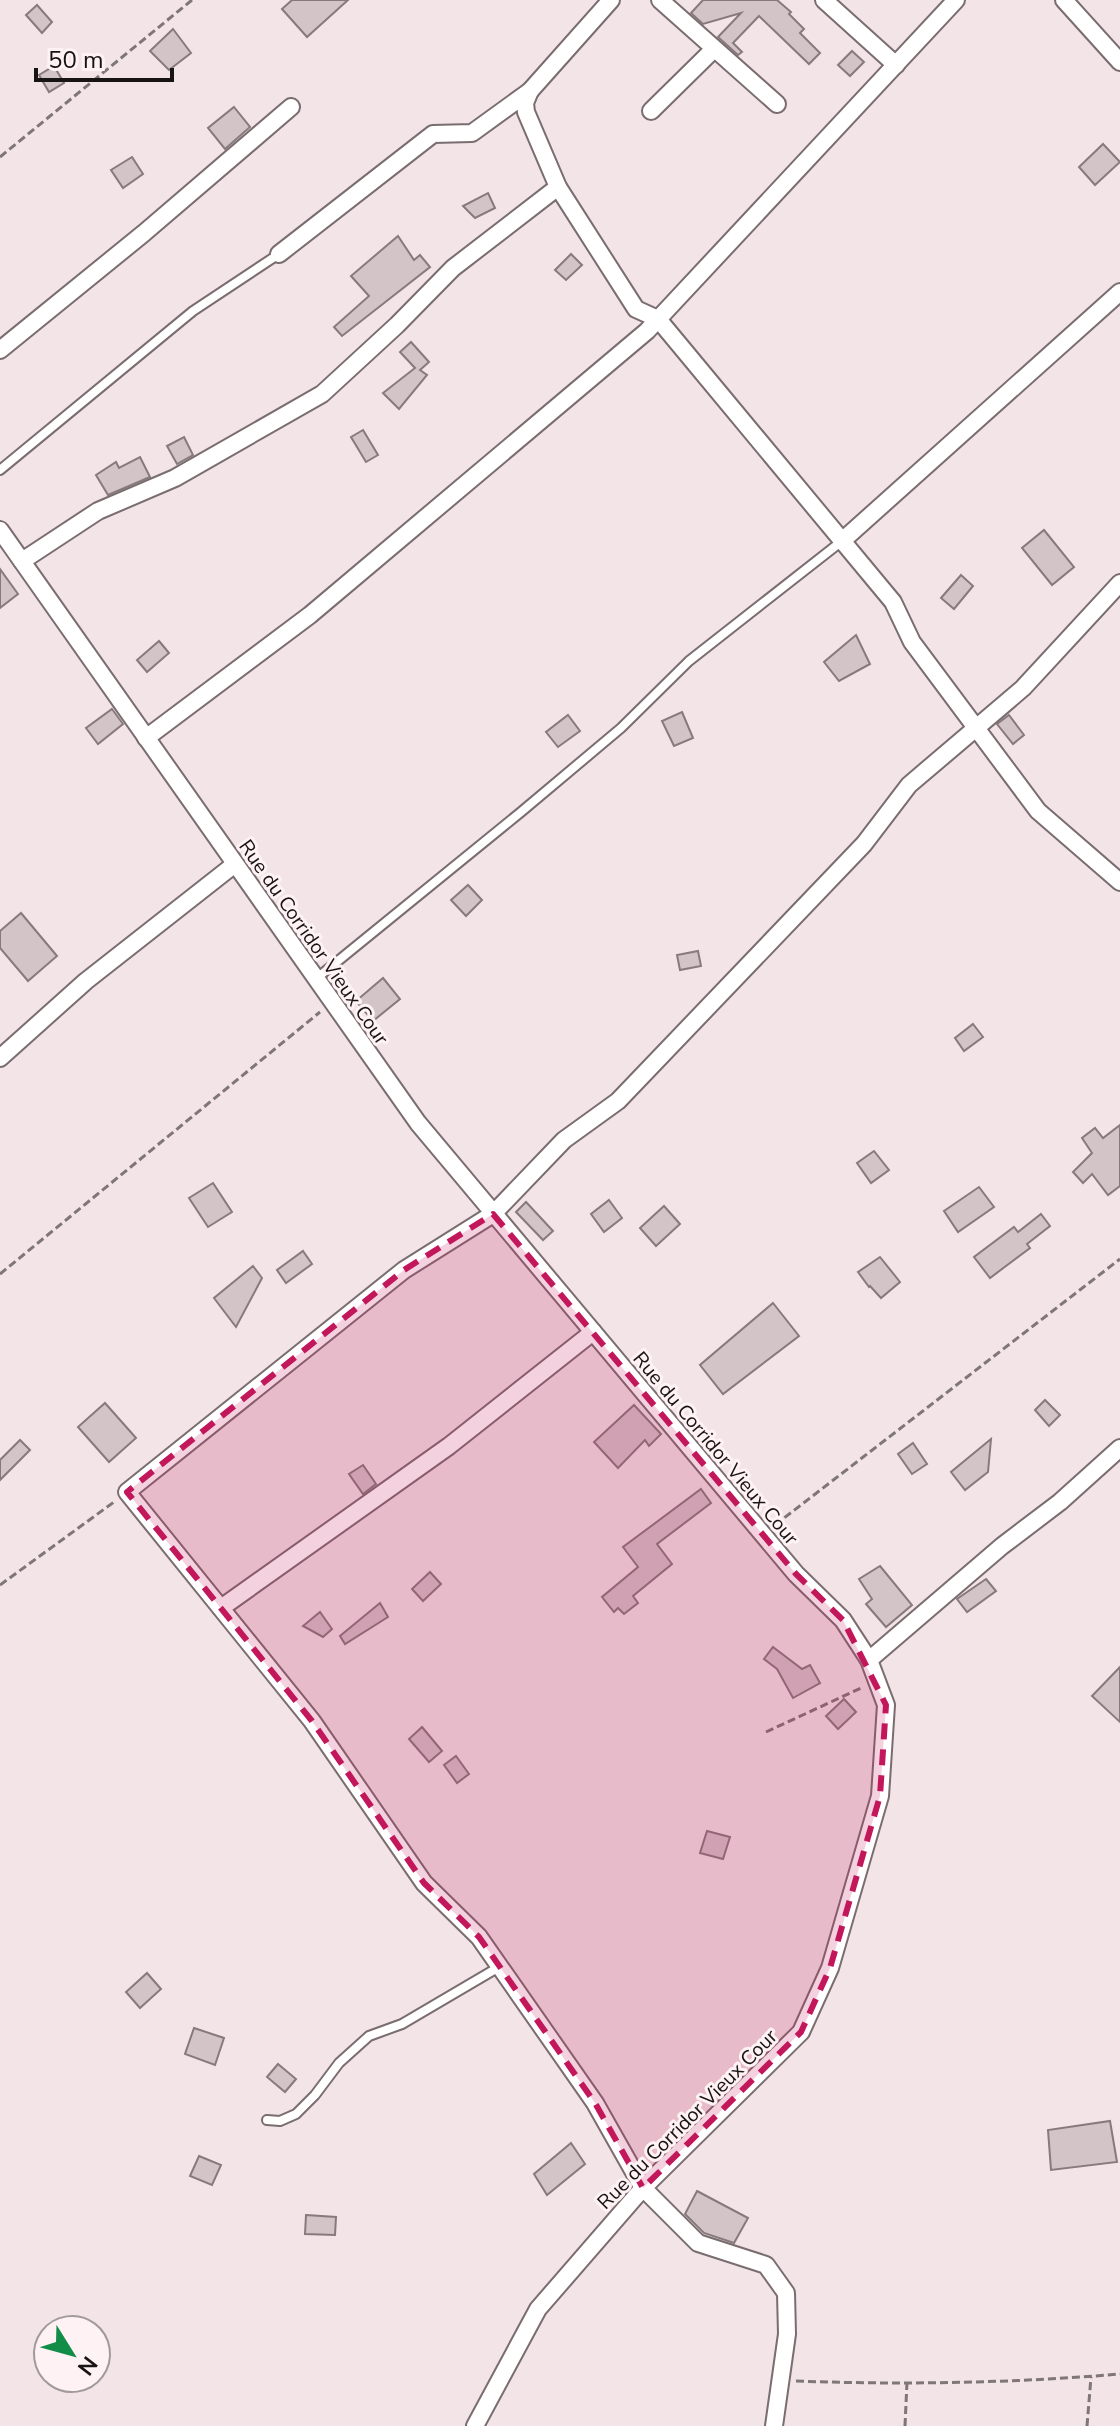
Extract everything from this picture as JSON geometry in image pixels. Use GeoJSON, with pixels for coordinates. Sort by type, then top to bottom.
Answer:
{"type":"FeatureCollection","features":[{"type":"Feature","properties":{"kind":"street"},"geometry":{"type":"LineString","coordinates":[[279,254],[433,134],[472,133],[530,91],[611,0]]}},
{"type":"Feature","properties":{"kind":"street"},"geometry":{"type":"LineString","coordinates":[[660,0],[777,104]]}},
{"type":"Feature","properties":{"kind":"street"},"geometry":{"type":"LineString","coordinates":[[824,0],[896,65]]}},
{"type":"Feature","properties":{"kind":"street"},"geometry":{"type":"LineString","coordinates":[[146,738],[310,615],[647,331],[956,0]]}},
{"type":"Feature","properties":{"kind":"street"},"geometry":{"type":"LineString","coordinates":[[1064,0],[1120,62]]}},
{"type":"Feature","properties":{"kind":"street"},"geometry":{"type":"LineString","coordinates":[[651,111],[714,49]]}},
{"type":"Feature","properties":{"kind":"street"},"geometry":{"type":"LineString","coordinates":[[530,91],[525,103],[526,112],[558,187],[636,309],[658,319],[893,602],[912,642],[1038,811],[1120,882]]}},
{"type":"Feature","properties":{"kind":"street"},"geometry":{"type":"LineString","coordinates":[[0,350],[144,233],[291,107]]}},
{"type":"Feature","properties":{"kind":"street"},"geometry":{"type":"LineString","coordinates":[[22,561],[98,511],[175,478],[322,394],[453,268],[558,187]]}},
{"type":"Feature","properties":{"kind":"street"},"geometry":{"type":"LineString","coordinates":[[842,541],[1120,292]]}},
{"type":"Feature","properties":{"kind":"street","name":"Rue du Corridor Vieux Cour"},"geometry":{"type":"LineString","coordinates":[[0,530],[418,1123],[762,1535],[843,1620],[869,1660],[886,1705],[880,1796],[830,1968],[801,2032],[643,2188],[538,2309],[475,2426]]}},
{"type":"Feature","properties":{"kind":"street"},"geometry":{"type":"LineString","coordinates":[[774,2426],[787,2334],[786,2293],[766,2265],[698,2243],[643,2188],[595,2103],[479,1937],[424,1883],[312,1721],[127,1492],[404,1270],[493,1214],[564,1140],[618,1101],[864,844],[909,785],[1023,688],[1120,583]]}},
{"type":"Feature","properties":{"kind":"street"},"geometry":{"type":"LineString","coordinates":[[0,1058],[86,981],[235,864]]}},
{"type":"Feature","properties":{"kind":"street"},"geometry":{"type":"LineString","coordinates":[[221,1608],[449,1446],[593,1332]]}},
{"type":"Feature","properties":{"kind":"street"},"geometry":{"type":"LineString","coordinates":[[869,1660],[1002,1546],[1060,1502],[1120,1448]]}},
{"type":"Feature","properties":{"kind":"lane"},"geometry":{"type":"LineString","coordinates":[[0,470],[193,311],[279,254]]}},
{"type":"Feature","properties":{"kind":"lane"},"geometry":{"type":"LineString","coordinates":[[316,979],[621,728],[689,661],[842,541]]}},
{"type":"Feature","properties":{"kind":"lane"},"geometry":{"type":"LineString","coordinates":[[267,2120],[280,2121],[296,2114],[339,2063],[369,2036],[402,2024],[500,1966]]}},
{"type":"Feature","properties":{"kind":"path"},"geometry":{"type":"LineString","coordinates":[[0,157],[192,0]]}},
{"type":"Feature","properties":{"kind":"path"},"geometry":{"type":"LineString","coordinates":[[0,1274],[332,1002]]}},
{"type":"Feature","properties":{"kind":"path"},"geometry":{"type":"LineString","coordinates":[[762,1535],[1120,1259]]}},
{"type":"Feature","properties":{"kind":"path"},"geometry":{"type":"LineString","coordinates":[[0,1585],[127,1492]]}},
{"type":"Feature","properties":{"kind":"path"},"geometry":{"type":"LineString","coordinates":[[766,1732],[877,1681]]}},
{"type":"Feature","properties":{"kind":"path"},"geometry":{"type":"LineString","coordinates":[[781,2380],[1048,2380],[1120,2374]]}},
{"type":"Feature","properties":{"kind":"path"},"geometry":{"type":"LineString","coordinates":[[1087,2426],[1091,2377]]}},
{"type":"Feature","properties":{"kind":"path"},"geometry":{"type":"LineString","coordinates":[[905,2426],[907,2382]]}},
{"type":"Feature","properties":{"kind":"highlighted area"},"geometry":{"type":"Polygon","coordinates":[[[493,1214],[796,1574],[843,1620],[886,1705],[880,1796],[830,1968],[801,2032],[643,2188],[595,2103],[479,1937],[424,1883],[312,1721],[127,1492],[404,1270],[493,1214]]]}},
{"type":"Feature","properties":{"kind":"building"},"geometry":{"type":"Polygon","coordinates":[[[292,0],[348,0],[307,37],[282,9],[292,0]]]}},
{"type":"Feature","properties":{"kind":"building"},"geometry":{"type":"Polygon","coordinates":[[[703,0],[777,0],[791,12],[789,14],[804,29],[800,33],[820,53],[809,64],[759,16],[733,43],[742,52],[738,55],[718,37],[741,13],[703,24],[691,13],[703,0]]]}},
{"type":"Feature","properties":{"kind":"building"},"geometry":{"type":"Polygon","coordinates":[[[37,5],[52,22],[42,33],[26,15],[37,5]]]}},
{"type":"Feature","properties":{"kind":"building"},"geometry":{"type":"Polygon","coordinates":[[[173,29],[191,53],[169,70],[150,51],[173,29]]]}},
{"type":"Feature","properties":{"kind":"building"},"geometry":{"type":"Polygon","coordinates":[[[852,51],[864,62],[850,76],[838,65],[852,51]]]}},
{"type":"Feature","properties":{"kind":"building"},"geometry":{"type":"Polygon","coordinates":[[[54,66],[64,83],[49,92],[39,75],[54,66]]]}},
{"type":"Feature","properties":{"kind":"building"},"geometry":{"type":"Polygon","coordinates":[[[234,107],[250,127],[225,149],[208,128],[234,107]]]}},
{"type":"Feature","properties":{"kind":"building"},"geometry":{"type":"Polygon","coordinates":[[[1103,144],[1120,162],[1095,185],[1079,167],[1103,144]]]}},
{"type":"Feature","properties":{"kind":"building"},"geometry":{"type":"Polygon","coordinates":[[[132,157],[143,174],[123,188],[111,170],[132,157]]]}},
{"type":"Feature","properties":{"kind":"building"},"geometry":{"type":"Polygon","coordinates":[[[488,193],[495,208],[475,218],[463,206],[488,193]]]}},
{"type":"Feature","properties":{"kind":"building"},"geometry":{"type":"Polygon","coordinates":[[[398,236],[414,260],[420,255],[430,267],[342,336],[334,327],[369,296],[351,276],[398,236]]]}},
{"type":"Feature","properties":{"kind":"building"},"geometry":{"type":"Polygon","coordinates":[[[571,254],[582,265],[566,280],[555,270],[571,254]]]}},
{"type":"Feature","properties":{"kind":"building"},"geometry":{"type":"Polygon","coordinates":[[[411,342],[429,362],[420,370],[427,375],[399,409],[383,393],[415,368],[400,352],[411,342]]]}},
{"type":"Feature","properties":{"kind":"building"},"geometry":{"type":"Polygon","coordinates":[[[363,430],[378,455],[366,462],[351,437],[363,430]]]}},
{"type":"Feature","properties":{"kind":"building"},"geometry":{"type":"Polygon","coordinates":[[[184,437],[193,455],[177,464],[167,446],[184,437]]]}},
{"type":"Feature","properties":{"kind":"building"},"geometry":{"type":"Polygon","coordinates":[[[140,457],[150,477],[108,495],[96,475],[116,462],[119,468],[140,457]]]}},
{"type":"Feature","properties":{"kind":"building"},"geometry":{"type":"Polygon","coordinates":[[[1044,530],[1074,567],[1052,585],[1022,548],[1044,530]]]}},
{"type":"Feature","properties":{"kind":"building"},"geometry":{"type":"Polygon","coordinates":[[[0,569],[18,594],[0,608],[0,569]]]}},
{"type":"Feature","properties":{"kind":"building"},"geometry":{"type":"Polygon","coordinates":[[[961,575],[973,586],[954,609],[941,598],[961,575]]]}},
{"type":"Feature","properties":{"kind":"building"},"geometry":{"type":"Polygon","coordinates":[[[856,635],[870,664],[839,681],[824,662],[856,635]]]}},
{"type":"Feature","properties":{"kind":"building"},"geometry":{"type":"Polygon","coordinates":[[[159,641],[169,653],[147,672],[137,660],[159,641]]]}},
{"type":"Feature","properties":{"kind":"building"},"geometry":{"type":"Polygon","coordinates":[[[112,709],[123,724],[98,744],[86,728],[112,709]]]}},
{"type":"Feature","properties":{"kind":"building"},"geometry":{"type":"Polygon","coordinates":[[[682,712],[693,738],[674,746],[662,721],[682,712]]]}},
{"type":"Feature","properties":{"kind":"building"},"geometry":{"type":"Polygon","coordinates":[[[568,715],[580,731],[558,747],[546,732],[568,715]]]}},
{"type":"Feature","properties":{"kind":"building"},"geometry":{"type":"Polygon","coordinates":[[[1009,715],[1024,735],[1013,744],[997,724],[1009,715]]]}},
{"type":"Feature","properties":{"kind":"building"},"geometry":{"type":"Polygon","coordinates":[[[468,885],[482,900],[466,916],[451,900],[468,885]]]}},
{"type":"Feature","properties":{"kind":"building"},"geometry":{"type":"Polygon","coordinates":[[[21,913],[57,956],[28,981],[0,948],[0,931],[21,913]]]}},
{"type":"Feature","properties":{"kind":"building"},"geometry":{"type":"Polygon","coordinates":[[[698,951],[701,966],[680,970],[677,955],[698,951]]]}},
{"type":"Feature","properties":{"kind":"building"},"geometry":{"type":"Polygon","coordinates":[[[383,978],[400,999],[373,1021],[356,1001],[383,978]]]}},
{"type":"Feature","properties":{"kind":"building"},"geometry":{"type":"Polygon","coordinates":[[[973,1024],[983,1037],[964,1051],[955,1038],[973,1024]]]}},
{"type":"Feature","properties":{"kind":"building"},"geometry":{"type":"Polygon","coordinates":[[[1120,1125],[1120,1186],[1108,1195],[1092,1174],[1083,1183],[1073,1172],[1092,1153],[1082,1138],[1095,1128],[1103,1138],[1120,1125]]]}},
{"type":"Feature","properties":{"kind":"building"},"geometry":{"type":"Polygon","coordinates":[[[874,1151],[889,1170],[871,1183],[857,1163],[874,1151]]]}},
{"type":"Feature","properties":{"kind":"building"},"geometry":{"type":"Polygon","coordinates":[[[213,1183],[232,1212],[208,1227],[189,1198],[213,1183]]]}},
{"type":"Feature","properties":{"kind":"building"},"geometry":{"type":"Polygon","coordinates":[[[979,1187],[994,1207],[958,1232],[944,1211],[979,1187]]]}},
{"type":"Feature","properties":{"kind":"building"},"geometry":{"type":"Polygon","coordinates":[[[609,1200],[622,1218],[604,1232],[591,1214],[609,1200]]]}},
{"type":"Feature","properties":{"kind":"building"},"geometry":{"type":"Polygon","coordinates":[[[526,1202],[553,1231],[543,1240],[516,1212],[526,1202]]]}},
{"type":"Feature","properties":{"kind":"building"},"geometry":{"type":"Polygon","coordinates":[[[664,1206],[680,1224],[656,1246],[640,1228],[664,1206]]]}},
{"type":"Feature","properties":{"kind":"building"},"geometry":{"type":"Polygon","coordinates":[[[1041,1214],[1050,1226],[1027,1244],[1030,1248],[990,1278],[974,1257],[1014,1227],[1018,1232],[1041,1214]]]}},
{"type":"Feature","properties":{"kind":"building"},"geometry":{"type":"Polygon","coordinates":[[[303,1251],[312,1264],[286,1283],[277,1270],[303,1251]]]}},
{"type":"Feature","properties":{"kind":"building"},"geometry":{"type":"Polygon","coordinates":[[[880,1257],[900,1282],[881,1298],[858,1272],[880,1257]]]}},
{"type":"Feature","properties":{"kind":"building"},"geometry":{"type":"Polygon","coordinates":[[[253,1266],[262,1278],[236,1327],[214,1298],[253,1266]]]}},
{"type":"Feature","properties":{"kind":"building"},"geometry":{"type":"Polygon","coordinates":[[[773,1303],[799,1336],[723,1394],[700,1365],[773,1303]]]}},
{"type":"Feature","properties":{"kind":"building"},"geometry":{"type":"Polygon","coordinates":[[[1045,1400],[1060,1415],[1049,1426],[1035,1410],[1045,1400]]]}},
{"type":"Feature","properties":{"kind":"building"},"geometry":{"type":"Polygon","coordinates":[[[105,1403],[136,1438],[109,1462],[78,1427],[105,1403]]]}},
{"type":"Feature","properties":{"kind":"building"},"geometry":{"type":"Polygon","coordinates":[[[634,1405],[661,1434],[649,1446],[645,1440],[618,1468],[594,1442],[634,1405]]]}},
{"type":"Feature","properties":{"kind":"building"},"geometry":{"type":"Polygon","coordinates":[[[991,1439],[988,1472],[965,1490],[951,1472],[991,1439]]]}},
{"type":"Feature","properties":{"kind":"building"},"geometry":{"type":"Polygon","coordinates":[[[20,1440],[30,1450],[0,1480],[0,1460],[20,1440]]]}},
{"type":"Feature","properties":{"kind":"building"},"geometry":{"type":"Polygon","coordinates":[[[913,1443],[927,1464],[912,1474],[898,1454],[913,1443]]]}},
{"type":"Feature","properties":{"kind":"building"},"geometry":{"type":"Polygon","coordinates":[[[363,1465],[376,1484],[363,1494],[349,1474],[363,1465]]]}},
{"type":"Feature","properties":{"kind":"building"},"geometry":{"type":"Polygon","coordinates":[[[701,1489],[711,1503],[657,1544],[672,1564],[633,1596],[638,1603],[624,1614],[618,1608],[614,1612],[602,1597],[638,1567],[623,1547],[701,1489]]]}},
{"type":"Feature","properties":{"kind":"building"},"geometry":{"type":"Polygon","coordinates":[[[880,1566],[912,1605],[886,1627],[866,1604],[872,1599],[859,1579],[880,1566]]]}},
{"type":"Feature","properties":{"kind":"building"},"geometry":{"type":"Polygon","coordinates":[[[430,1572],[441,1584],[423,1601],[412,1589],[430,1572]]]}},
{"type":"Feature","properties":{"kind":"building"},"geometry":{"type":"Polygon","coordinates":[[[986,1579],[996,1591],[967,1612],[957,1599],[986,1579]]]}},
{"type":"Feature","properties":{"kind":"building"},"geometry":{"type":"Polygon","coordinates":[[[380,1603],[388,1617],[345,1644],[340,1636],[380,1603]]]}},
{"type":"Feature","properties":{"kind":"building"},"geometry":{"type":"Polygon","coordinates":[[[320,1612],[332,1629],[323,1637],[303,1626],[320,1612]]]}},
{"type":"Feature","properties":{"kind":"building"},"geometry":{"type":"Polygon","coordinates":[[[773,1647],[802,1669],[810,1665],[820,1683],[793,1698],[777,1669],[764,1659],[773,1647]]]}},
{"type":"Feature","properties":{"kind":"building"},"geometry":{"type":"Polygon","coordinates":[[[1120,1667],[1120,1722],[1092,1696],[1120,1667]]]}},
{"type":"Feature","properties":{"kind":"building"},"geometry":{"type":"Polygon","coordinates":[[[844,1699],[856,1712],[838,1729],[826,1716],[844,1699]]]}},
{"type":"Feature","properties":{"kind":"building"},"geometry":{"type":"Polygon","coordinates":[[[422,1727],[442,1751],[429,1762],[409,1739],[422,1727]]]}},
{"type":"Feature","properties":{"kind":"building"},"geometry":{"type":"Polygon","coordinates":[[[456,1756],[469,1774],[457,1783],[444,1765],[456,1756]]]}},
{"type":"Feature","properties":{"kind":"building"},"geometry":{"type":"Polygon","coordinates":[[[707,1831],[730,1837],[723,1859],[700,1853],[707,1831]]]}},
{"type":"Feature","properties":{"kind":"building"},"geometry":{"type":"Polygon","coordinates":[[[147,1973],[161,1989],[140,2008],[126,1992],[147,1973]]]}},
{"type":"Feature","properties":{"kind":"building"},"geometry":{"type":"Polygon","coordinates":[[[194,2028],[224,2038],[215,2065],[185,2054],[194,2028]]]}},
{"type":"Feature","properties":{"kind":"building"},"geometry":{"type":"Polygon","coordinates":[[[278,2064],[296,2079],[285,2092],[267,2077],[278,2064]]]}},
{"type":"Feature","properties":{"kind":"building"},"geometry":{"type":"Polygon","coordinates":[[[1110,2121],[1117,2162],[1051,2170],[1048,2130],[1110,2121]]]}},
{"type":"Feature","properties":{"kind":"building"},"geometry":{"type":"Polygon","coordinates":[[[571,2143],[585,2164],[547,2195],[534,2174],[571,2143]]]}},
{"type":"Feature","properties":{"kind":"building"},"geometry":{"type":"Polygon","coordinates":[[[199,2156],[221,2165],[212,2185],[190,2176],[199,2156]]]}},
{"type":"Feature","properties":{"kind":"building"},"geometry":{"type":"Polygon","coordinates":[[[697,2191],[748,2218],[734,2243],[704,2233],[685,2214],[697,2191]]]}},
{"type":"Feature","properties":{"kind":"building"},"geometry":{"type":"Polygon","coordinates":[[[306,2215],[336,2217],[335,2235],[305,2234],[306,2215]]]}}]}
